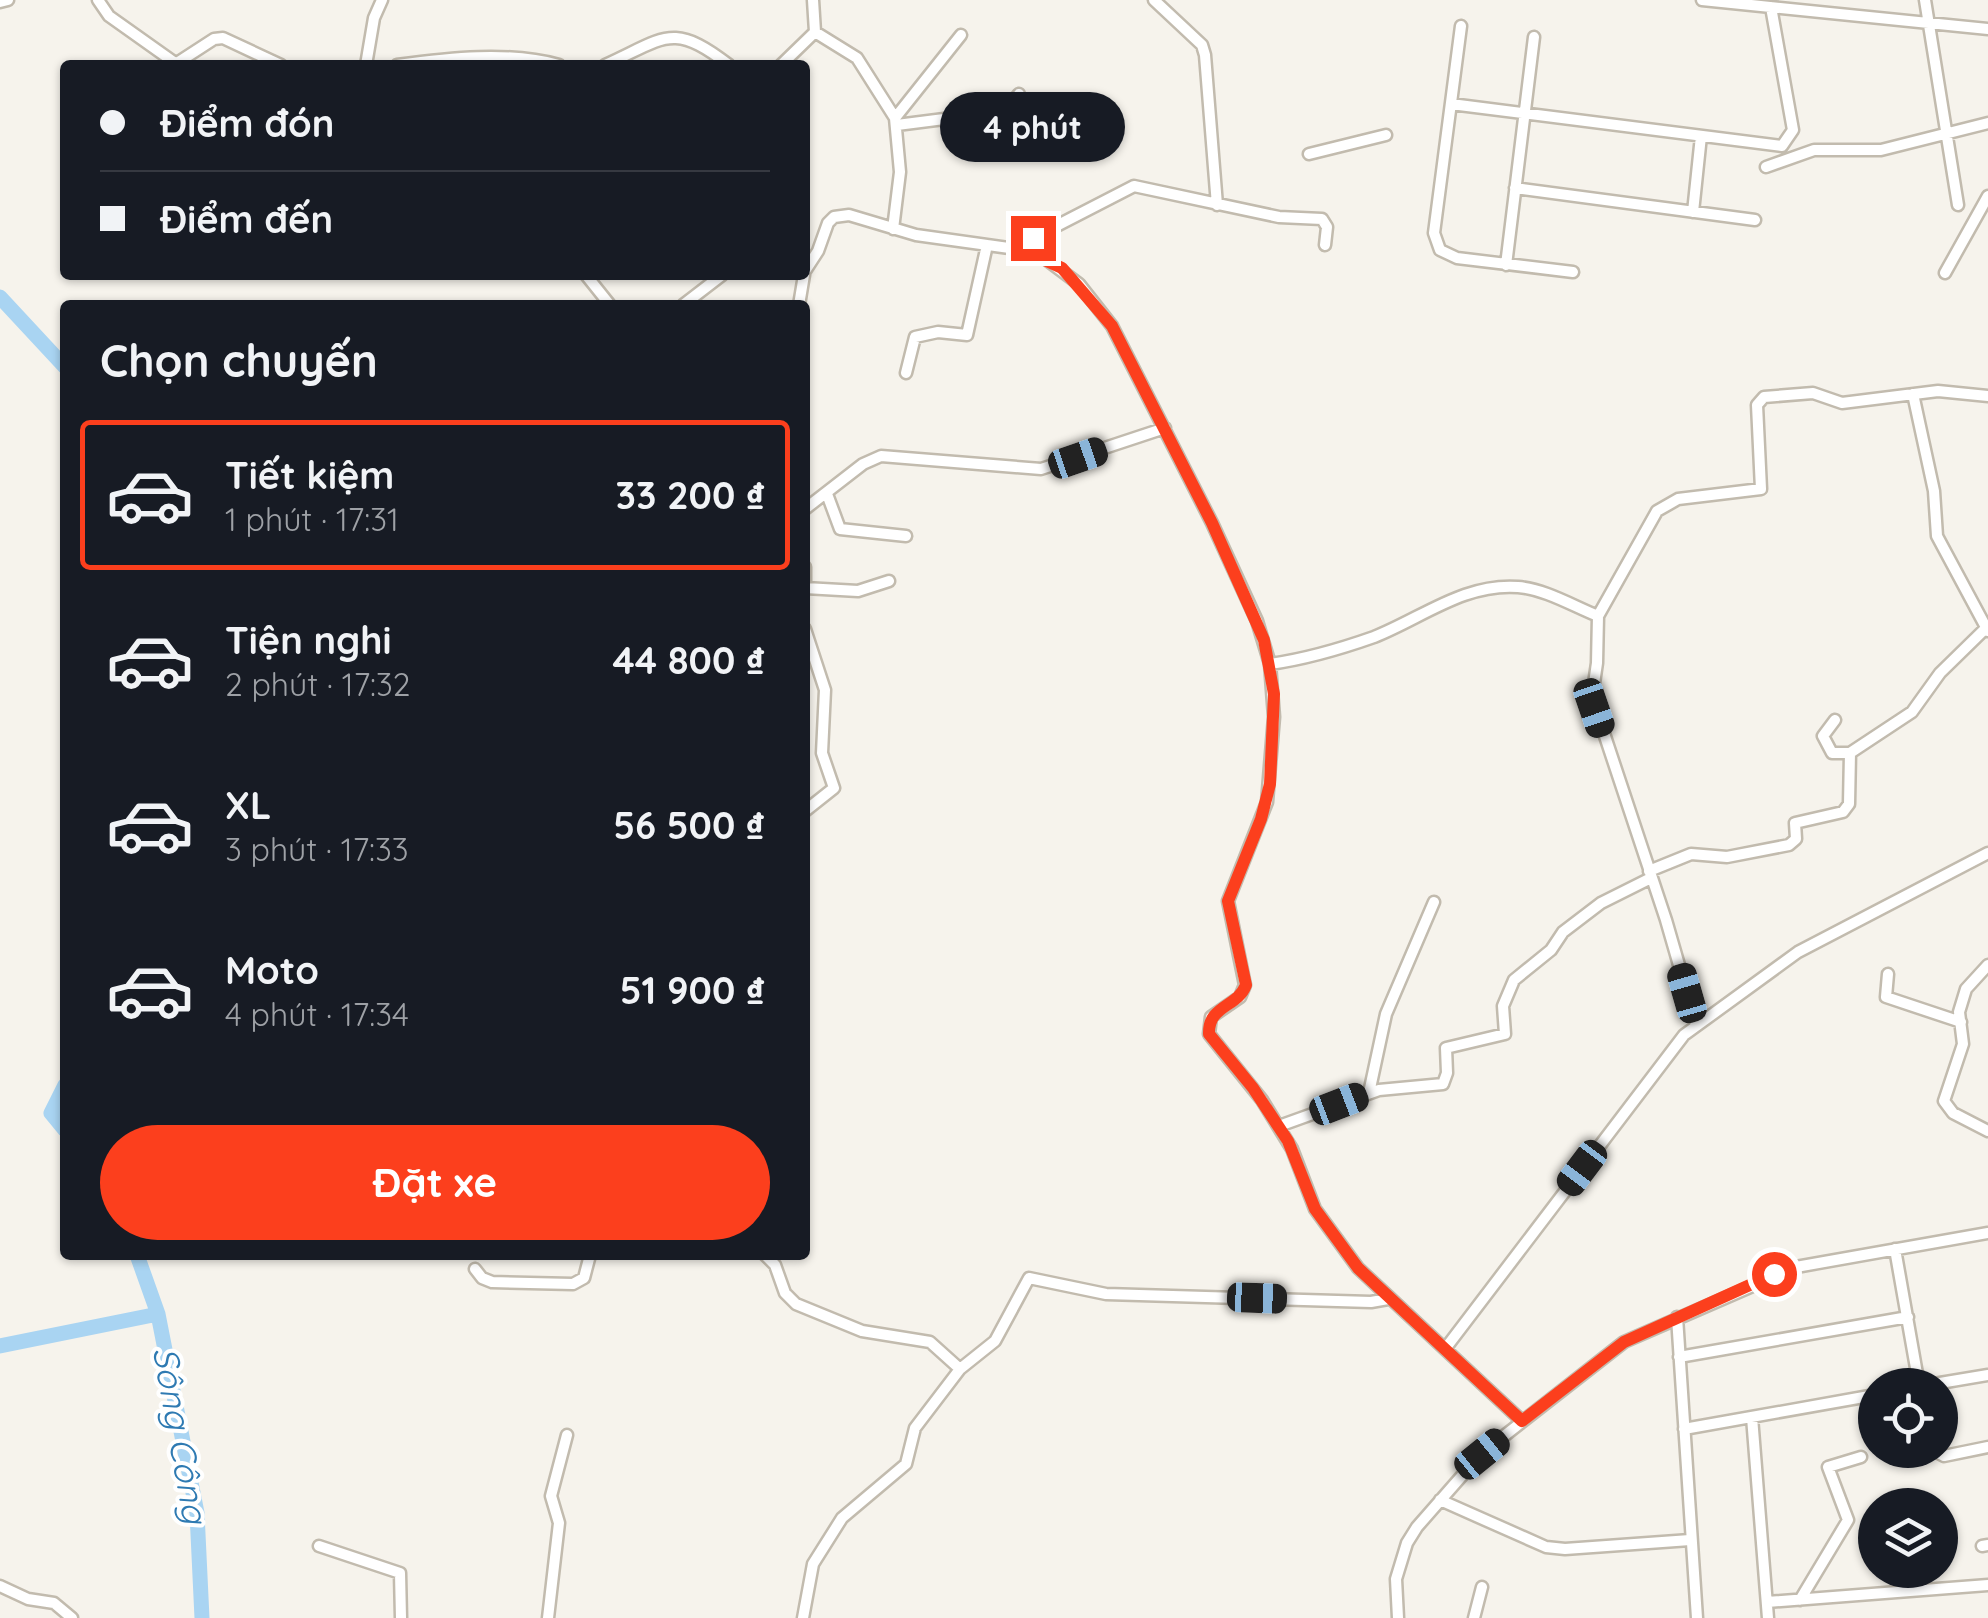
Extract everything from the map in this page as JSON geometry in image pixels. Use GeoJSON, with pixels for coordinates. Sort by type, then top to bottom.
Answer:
{"type":"FeatureCollection","features":[{"type":"Feature","properties":{"kind":"street"},"geometry":{"type":"LineString","coordinates":[[0,2],[8,0]]}},
{"type":"Feature","properties":{"kind":"street"},"geometry":{"type":"LineString","coordinates":[[98,0],[108,16],[171,60]]}},
{"type":"Feature","properties":{"kind":"street"},"geometry":{"type":"LineString","coordinates":[[367,60],[374,18],[382,0]]}},
{"type":"Feature","properties":{"kind":"street"},"geometry":{"type":"LineString","coordinates":[[813,0],[815,32]]}},
{"type":"Feature","properties":{"kind":"street"},"geometry":{"type":"LineString","coordinates":[[1154,0],[1202,46],[1205,55],[1217,205]]}},
{"type":"Feature","properties":{"kind":"street"},"geometry":{"type":"LineString","coordinates":[[1702,0],[1988,29]]}},
{"type":"Feature","properties":{"kind":"street"},"geometry":{"type":"LineString","coordinates":[[1842,0],[1844,14]]}},
{"type":"Feature","properties":{"kind":"street"},"geometry":{"type":"LineString","coordinates":[[1925,0],[1958,205]]}},
{"type":"Feature","properties":{"kind":"street"},"geometry":{"type":"LineString","coordinates":[[1451,104],[1782,146],[1793,130],[1770,7]]}},
{"type":"Feature","properties":{"kind":"street"},"geometry":{"type":"LineString","coordinates":[[1461,26],[1434,232],[1440,250],[1457,258],[1573,272]]}},
{"type":"Feature","properties":{"kind":"street"},"geometry":{"type":"LineString","coordinates":[[785,60],[815,32]]}},
{"type":"Feature","properties":{"kind":"street"},"geometry":{"type":"LineString","coordinates":[[815,32],[858,58],[896,122],[900,172],[893,229]]}},
{"type":"Feature","properties":{"kind":"street"},"geometry":{"type":"LineString","coordinates":[[896,122],[961,35]]}},
{"type":"Feature","properties":{"kind":"street"},"geometry":{"type":"LineString","coordinates":[[616,60],[667,37],[679,36],[703,45],[722,60]]}},
{"type":"Feature","properties":{"kind":"street"},"geometry":{"type":"LineString","coordinates":[[1506,265],[1534,37]]}},
{"type":"Feature","properties":{"kind":"street"},"geometry":{"type":"LineString","coordinates":[[183,60],[214,38],[223,38],[270,60]]}},
{"type":"Feature","properties":{"kind":"street"},"geometry":{"type":"LineString","coordinates":[[510,60],[536,60]]}},
{"type":"Feature","properties":{"kind":"street"},"geometry":{"type":"LineString","coordinates":[[896,122],[999,112],[1007,109],[1019,94]]}},
{"type":"Feature","properties":{"kind":"street"},"geometry":{"type":"LineString","coordinates":[[1766,167],[1814,150],[1881,150],[1988,123]]}},
{"type":"Feature","properties":{"kind":"street"},"geometry":{"type":"LineString","coordinates":[[1309,154],[1386,134]]}},
{"type":"Feature","properties":{"kind":"street"},"geometry":{"type":"LineString","coordinates":[[1693,212],[1701,136]]}},
{"type":"Feature","properties":{"kind":"street"},"geometry":{"type":"LineString","coordinates":[[1023,250],[1033,238],[1134,186],[1279,217],[1322,219],[1328,227],[1325,244]]}},
{"type":"Feature","properties":{"kind":"street"},"geometry":{"type":"LineString","coordinates":[[1515,188],[1755,220]]}},
{"type":"Feature","properties":{"kind":"street"},"geometry":{"type":"LineString","coordinates":[[1945,273],[1988,196]]}},
{"type":"Feature","properties":{"kind":"street"},"geometry":{"type":"LineString","coordinates":[[810,261],[834,218],[849,215],[893,229],[1023,250],[1062,268],[1097,304],[1165,428],[1257,621],[1270,664],[1274,717],[1266,802],[1228,901],[1246,985],[1240,997],[1216,1011],[1208,1025],[1209,1034],[1278,1126],[1292,1149],[1315,1209],[1358,1268],[1522,1421]]}},
{"type":"Feature","properties":{"kind":"street"},"geometry":{"type":"LineString","coordinates":[[906,373],[914,337],[945,332],[967,334],[987,245]]}},
{"type":"Feature","properties":{"kind":"street"},"geometry":{"type":"LineString","coordinates":[[590,280],[606,300]]}},
{"type":"Feature","properties":{"kind":"street"},"geometry":{"type":"LineString","coordinates":[[690,300],[716,280]]}},
{"type":"Feature","properties":{"kind":"street"},"geometry":{"type":"LineString","coordinates":[[1696,1024],[1592,697],[1600,606],[1629,566],[1639,538],[1657,511],[1678,500],[1760,490],[1759,400],[1813,393],[1842,402],[1952,392],[1988,396]]}},
{"type":"Feature","properties":{"kind":"street"},"geometry":{"type":"LineString","coordinates":[[1835,720],[1822,736],[1832,753],[1850,753],[1912,712],[1940,673],[1987,630],[1937,536],[1934,491],[1914,394]]}},
{"type":"Feature","properties":{"kind":"street"},"geometry":{"type":"LineString","coordinates":[[810,506],[863,464],[880,456],[912,462],[1041,469],[1165,428]]}},
{"type":"Feature","properties":{"kind":"street"},"geometry":{"type":"LineString","coordinates":[[827,494],[840,529],[906,536]]}},
{"type":"Feature","properties":{"kind":"street"},"geometry":{"type":"LineString","coordinates":[[810,586],[858,591],[888,581]]}},
{"type":"Feature","properties":{"kind":"street"},"geometry":{"type":"LineString","coordinates":[[1270,664],[1310,658],[1366,640],[1453,598],[1504,588],[1536,591],[1598,616]]}},
{"type":"Feature","properties":{"kind":"street"},"geometry":{"type":"LineString","coordinates":[[810,646],[824,690],[822,753],[834,784],[832,791],[810,807]]}},
{"type":"Feature","properties":{"kind":"street"},"geometry":{"type":"LineString","coordinates":[[1278,1126],[1369,1092],[1442,1084],[1447,1073],[1446,1048],[1505,1034],[1503,1006],[1514,980],[1551,950],[1563,932],[1600,903],[1691,854],[1727,857],[1790,846],[1796,839],[1795,823],[1838,815],[1847,809],[1850,753]]}},
{"type":"Feature","properties":{"kind":"street"},"geometry":{"type":"LineString","coordinates":[[1445,1349],[1673,1046],[1696,1024],[1798,952],[1988,852]]}},
{"type":"Feature","properties":{"kind":"street"},"geometry":{"type":"LineString","coordinates":[[1369,1092],[1386,1014],[1434,902]]}},
{"type":"Feature","properties":{"kind":"street"},"geometry":{"type":"LineString","coordinates":[[1988,965],[1966,990],[1960,1022],[1963,1044],[1944,1101],[1953,1112],[1988,1130]]}},
{"type":"Feature","properties":{"kind":"street"},"geometry":{"type":"LineString","coordinates":[[1888,974],[1886,996],[1960,1022]]}},
{"type":"Feature","properties":{"kind":"street"},"geometry":{"type":"LineString","coordinates":[[1398,1618],[1396,1579],[1400,1561],[1417,1527],[1482,1454],[1624,1342],[1796,1267],[1988,1234]]}},
{"type":"Feature","properties":{"kind":"street"},"geometry":{"type":"LineString","coordinates":[[1895,1248],[1917,1368]]}},
{"type":"Feature","properties":{"kind":"street"},"geometry":{"type":"LineString","coordinates":[[475,1268],[482,1278],[492,1282],[572,1284],[584,1278],[589,1260]]}},
{"type":"Feature","properties":{"kind":"street"},"geometry":{"type":"LineString","coordinates":[[770,1260],[785,1293],[796,1304],[862,1330],[930,1342],[960,1369]]}},
{"type":"Feature","properties":{"kind":"street"},"geometry":{"type":"LineString","coordinates":[[803,1618],[810,1572],[817,1557],[849,1510],[906,1464],[915,1428],[960,1369],[994,1341],[1029,1278],[1106,1294],[1371,1302],[1388,1299]]}},
{"type":"Feature","properties":{"kind":"street"},"geometry":{"type":"LineString","coordinates":[[1677,1317],[1697,1618]]}},
{"type":"Feature","properties":{"kind":"street"},"geometry":{"type":"LineString","coordinates":[[1680,1357],[1908,1317]]}},
{"type":"Feature","properties":{"kind":"street"},"geometry":{"type":"LineString","coordinates":[[1958,1380],[1988,1375]]}},
{"type":"Feature","properties":{"kind":"street"},"geometry":{"type":"LineString","coordinates":[[1684,1429],[1858,1397]]}},
{"type":"Feature","properties":{"kind":"street"},"geometry":{"type":"LineString","coordinates":[[1752,1417],[1768,1618]]}},
{"type":"Feature","properties":{"kind":"street"},"geometry":{"type":"LineString","coordinates":[[548,1618],[559,1523],[551,1496],[567,1434]]}},
{"type":"Feature","properties":{"kind":"street"},"geometry":{"type":"LineString","coordinates":[[1958,1453],[1988,1447]]}},
{"type":"Feature","properties":{"kind":"street"},"geometry":{"type":"LineString","coordinates":[[1800,1600],[1848,1520],[1828,1467],[1858,1458]]}},
{"type":"Feature","properties":{"kind":"street"},"geometry":{"type":"LineString","coordinates":[[1440,1500],[1546,1546],[1565,1549],[1690,1540]]}},
{"type":"Feature","properties":{"kind":"street"},"geometry":{"type":"LineString","coordinates":[[318,1546],[400,1573],[401,1618]]}},
{"type":"Feature","properties":{"kind":"street"},"geometry":{"type":"LineString","coordinates":[[1767,1602],[1988,1585]]}},
{"type":"Feature","properties":{"kind":"street"},"geometry":{"type":"LineString","coordinates":[[0,1586],[28,1599],[54,1603],[72,1618]]}},
{"type":"Feature","properties":{"kind":"street"},"geometry":{"type":"LineString","coordinates":[[1474,1618],[1482,1587]]}},
{"type":"Feature","properties":{"kind":"waterway","name":"Sông Công"},"geometry":{"type":"LineString","coordinates":[[0,297],[60,362]]}},
{"type":"Feature","properties":{"kind":"waterway","name":"Sông Công"},"geometry":{"type":"LineString","coordinates":[[60,1095],[51,1113],[60,1124]]}},
{"type":"Feature","properties":{"kind":"waterway","name":"Sông Công"},"geometry":{"type":"LineString","coordinates":[[139,1260],[158,1314],[197,1513],[202,1618]]}},
{"type":"Feature","properties":{"kind":"waterway"},"geometry":{"type":"LineString","coordinates":[[0,1346],[158,1314]]}},
{"type":"Feature","properties":{"kind":"route"},"geometry":{"type":"LineString","coordinates":[[1033,238],[1023,250],[1062,268],[1097,304],[1112,326],[1212,523],[1264,640],[1274,694],[1270,784],[1261,819],[1228,901],[1246,985],[1240,997],[1216,1011],[1208,1025],[1209,1034],[1253,1088],[1288,1141],[1315,1209],[1363,1274],[1522,1421],[1636,1335],[1774,1274]]}}]}
